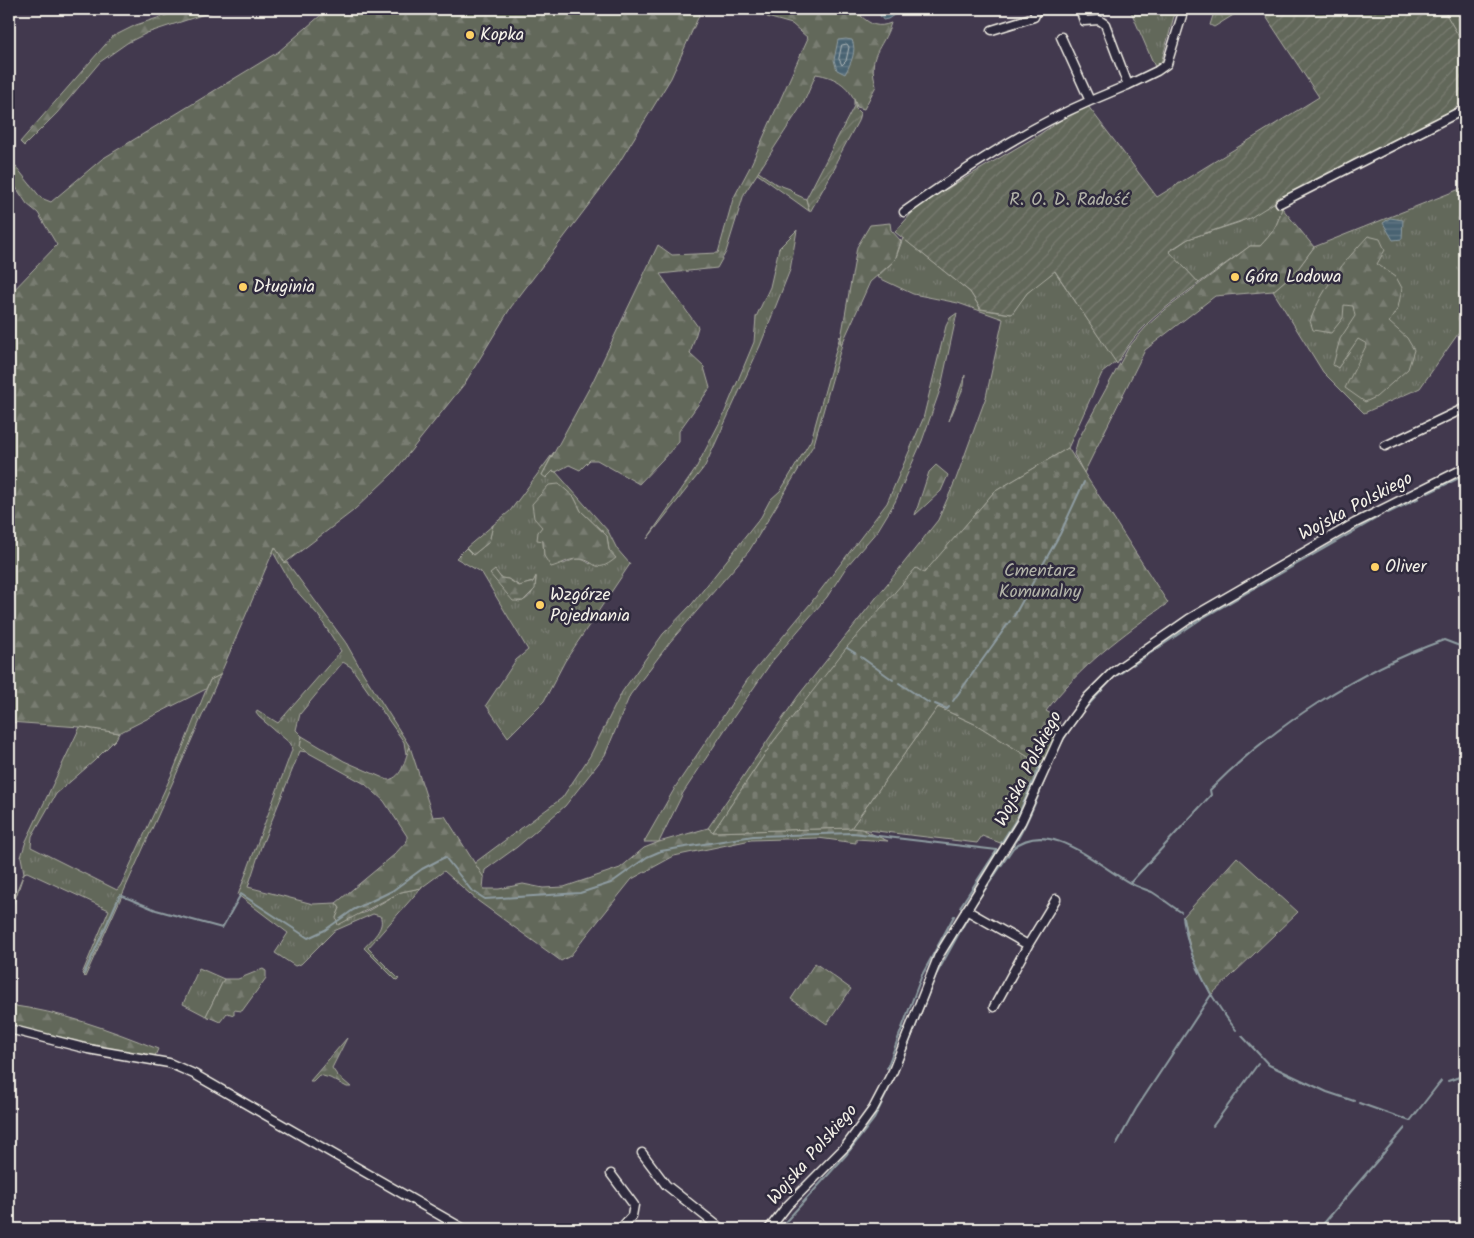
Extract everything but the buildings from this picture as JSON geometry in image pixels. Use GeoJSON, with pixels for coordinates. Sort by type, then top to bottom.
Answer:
{"type":"FeatureCollection","features":[{"type":"Feature","properties":{"kind":"street"},"geometry":{"type":"LineString","coordinates":[[992,30],[1034,17],[1037,9]]}},
{"type":"Feature","properties":{"kind":"street"},"geometry":{"type":"LineString","coordinates":[[1080,9],[1084,20],[1099,20],[1106,24],[1128,85]]}},
{"type":"Feature","properties":{"kind":"street"},"geometry":{"type":"LineString","coordinates":[[904,212],[937,189],[1032,130],[1157,71],[1167,64],[1184,9]]}},
{"type":"Feature","properties":{"kind":"street"},"geometry":{"type":"LineString","coordinates":[[1061,38],[1090,101]]}},
{"type":"Feature","properties":{"kind":"street"},"geometry":{"type":"LineString","coordinates":[[1280,203],[1465,109]]}},
{"type":"Feature","properties":{"kind":"street"},"geometry":{"type":"LineString","coordinates":[[1385,446],[1465,408]]}},
{"type":"Feature","properties":{"kind":"street","name":"Wojska Polskiego"},"geometry":{"type":"LineString","coordinates":[[769,1229],[787,1206],[846,1146],[871,1113],[895,1066],[934,966],[966,910],[1021,822],[1051,751],[1067,723],[1109,676],[1189,619],[1374,513],[1465,468]]}},
{"type":"Feature","properties":{"kind":"street"},"geometry":{"type":"LineString","coordinates":[[994,1007],[1056,899]]}},
{"type":"Feature","properties":{"kind":"street"},"geometry":{"type":"LineString","coordinates":[[966,910],[1028,945]]}},
{"type":"Feature","properties":{"kind":"street"},"geometry":{"type":"LineString","coordinates":[[9,1029],[88,1049],[169,1063],[250,1105],[464,1229]]}},
{"type":"Feature","properties":{"kind":"street"},"geometry":{"type":"LineString","coordinates":[[642,1153],[666,1185],[719,1227],[717,1229]]}},
{"type":"Feature","properties":{"kind":"street"},"geometry":{"type":"LineString","coordinates":[[611,1174],[634,1205],[632,1216],[620,1229]]}},
{"type":"Feature","properties":{"kind":"green space"},"geometry":{"type":"Polygon","coordinates":[[[185,9],[220,9],[147,33],[127,43],[100,62],[57,113],[24,146],[20,142],[112,37],[136,25],[185,9]]]}},
{"type":"Feature","properties":{"kind":"green space"},"geometry":{"type":"Polygon","coordinates":[[[328,9],[702,9],[671,78],[612,174],[511,307],[465,383],[393,473],[353,511],[285,563],[275,547],[220,675],[210,680],[206,689],[119,733],[80,727],[9,722],[9,295],[57,245],[38,213],[27,204],[9,177],[9,158],[41,198],[51,202],[102,159],[278,52],[328,9]]]}},
{"type":"Feature","properties":{"kind":"green space"},"geometry":{"type":"Polygon","coordinates":[[[762,9],[860,9],[861,16],[868,22],[878,25],[891,23],[874,59],[873,66],[876,86],[864,109],[857,107],[851,94],[837,80],[816,74],[804,102],[744,194],[726,252],[717,268],[660,274],[698,327],[690,354],[704,367],[710,388],[679,431],[679,442],[639,484],[597,460],[590,460],[580,470],[569,465],[556,472],[553,471],[546,478],[542,475],[592,383],[658,245],[672,255],[718,253],[733,199],[750,167],[808,38],[792,24],[767,17],[762,9]]]}},
{"type":"Feature","properties":{"kind":"green space"},"geometry":{"type":"Polygon","coordinates":[[[1130,9],[1176,9],[1158,74],[1130,9]]]}},
{"type":"Feature","properties":{"kind":"green space"},"geometry":{"type":"Polygon","coordinates":[[[1215,9],[1232,9],[1235,14],[1214,27],[1210,25],[1215,9]]]}},
{"type":"Feature","properties":{"kind":"green space","name":"R. O. D. Radość"},"geometry":{"type":"Polygon","coordinates":[[[1261,9],[1443,9],[1465,47],[1465,106],[1280,199],[1250,218],[1188,239],[1169,251],[1199,283],[1153,318],[1134,338],[1117,364],[1055,271],[1027,293],[1012,314],[981,309],[970,292],[895,232],[919,205],[1037,136],[1082,106],[1088,106],[1157,197],[1319,97],[1261,9]]]}},
{"type":"Feature","properties":{"kind":"green space"},"geometry":{"type":"Polygon","coordinates":[[[1443,9],[1456,9],[1465,27],[1465,47],[1443,9]]]}},
{"type":"Feature","properties":{"kind":"green space"},"geometry":{"type":"Polygon","coordinates":[[[854,98],[856,109],[860,113],[858,121],[836,162],[836,166],[810,212],[806,199],[854,106],[854,98]]]}},
{"type":"Feature","properties":{"kind":"green space"},"geometry":{"type":"Polygon","coordinates":[[[757,171],[776,184],[790,189],[795,194],[806,199],[809,211],[756,173],[757,171]]]}},
{"type":"Feature","properties":{"kind":"green space"},"geometry":{"type":"Polygon","coordinates":[[[1465,187],[1465,324],[1420,388],[1364,413],[1323,372],[1273,291],[1297,270],[1314,247],[1465,187]]]}},
{"type":"Feature","properties":{"kind":"green space"},"geometry":{"type":"Polygon","coordinates":[[[1273,203],[1282,208],[1279,219],[1264,242],[1260,246],[1250,246],[1199,283],[1169,252],[1188,239],[1240,222],[1273,203]]]}},
{"type":"Feature","properties":{"kind":"green space"},"geometry":{"type":"Polygon","coordinates":[[[1282,208],[1314,247],[1297,270],[1273,291],[1215,296],[1145,350],[1084,473],[1074,454],[1078,440],[1129,347],[1146,327],[1165,310],[1250,246],[1260,246],[1274,229],[1282,208]]]}},
{"type":"Feature","properties":{"kind":"green space"},"geometry":{"type":"Polygon","coordinates":[[[890,223],[891,230],[901,241],[895,260],[870,282],[842,344],[840,344],[857,247],[870,225],[890,223]]]}},
{"type":"Feature","properties":{"kind":"green space"},"geometry":{"type":"Polygon","coordinates":[[[797,230],[790,270],[760,346],[705,466],[647,539],[695,470],[724,414],[754,342],[756,317],[770,287],[779,248],[797,230]]]}},
{"type":"Feature","properties":{"kind":"green space"},"geometry":{"type":"Polygon","coordinates":[[[1368,236],[1380,239],[1385,250],[1377,264],[1396,277],[1402,288],[1398,308],[1389,322],[1407,338],[1414,350],[1408,369],[1376,397],[1365,402],[1345,388],[1367,344],[1358,339],[1338,368],[1333,365],[1340,339],[1355,316],[1353,306],[1344,305],[1343,318],[1331,333],[1313,330],[1310,321],[1327,286],[1368,236]]]}},
{"type":"Feature","properties":{"kind":"green space"},"geometry":{"type":"Polygon","coordinates":[[[903,238],[970,292],[979,309],[1011,314],[1027,293],[1054,270],[1116,362],[1102,373],[1068,448],[994,492],[924,574],[916,568],[773,742],[713,832],[708,828],[798,696],[938,520],[956,479],[986,397],[1003,319],[958,303],[913,294],[877,277],[895,260],[903,238]]]}},
{"type":"Feature","properties":{"kind":"green space"},"geometry":{"type":"Polygon","coordinates":[[[957,313],[941,387],[922,441],[895,502],[878,530],[847,566],[827,597],[773,660],[683,793],[659,842],[644,842],[676,786],[750,676],[810,604],[887,503],[923,419],[946,326],[950,318],[957,313]]]}},
{"type":"Feature","properties":{"kind":"green space"},"geometry":{"type":"Polygon","coordinates":[[[840,336],[840,343],[842,344],[814,444],[749,551],[670,642],[630,695],[605,755],[565,806],[517,847],[485,870],[484,878],[473,864],[562,798],[590,756],[622,692],[663,634],[692,604],[761,517],[770,500],[781,490],[811,440],[840,336]]]}},
{"type":"Feature","properties":{"kind":"green space"},"geometry":{"type":"Polygon","coordinates":[[[965,375],[964,386],[949,421],[965,375]]]}},
{"type":"Feature","properties":{"kind":"green space","name":"Cmentarz Komunalny"},"geometry":{"type":"Polygon","coordinates":[[[1068,448],[1168,603],[1103,652],[1059,695],[1046,711],[1053,715],[1030,758],[977,725],[938,707],[851,828],[713,832],[773,742],[847,647],[916,568],[924,573],[994,492],[1068,448]]]}},
{"type":"Feature","properties":{"kind":"green space"},"geometry":{"type":"Polygon","coordinates":[[[554,452],[542,475],[553,471],[556,472],[608,531],[617,549],[630,564],[565,661],[544,701],[508,737],[486,705],[516,660],[528,650],[482,573],[456,558],[466,548],[473,555],[489,542],[493,525],[510,511],[554,452]],[[574,497],[538,532],[543,541],[544,556],[564,564],[577,559],[590,564],[609,550],[607,536],[581,511],[574,497]],[[495,570],[491,574],[514,599],[519,602],[530,596],[535,586],[536,577],[533,582],[520,586],[508,579],[501,578],[495,570]]]}},
{"type":"Feature","properties":{"kind":"green space"},"geometry":{"type":"Polygon","coordinates":[[[936,465],[948,475],[941,491],[915,515],[929,472],[936,465]]]}},
{"type":"Feature","properties":{"kind":"green space"},"geometry":{"type":"Polygon","coordinates":[[[559,484],[574,497],[581,511],[607,536],[609,550],[616,558],[603,566],[595,565],[583,559],[577,559],[551,567],[544,556],[543,541],[537,540],[538,532],[542,527],[534,518],[532,504],[549,485],[559,484]]]}},
{"type":"Feature","properties":{"kind":"green space"},"geometry":{"type":"Polygon","coordinates":[[[493,525],[489,542],[473,555],[466,548],[493,525]]]}},
{"type":"Feature","properties":{"kind":"green space"},"geometry":{"type":"Polygon","coordinates":[[[275,546],[346,643],[410,747],[406,754],[404,742],[351,667],[343,662],[300,714],[296,730],[302,736],[300,747],[307,752],[300,751],[261,847],[248,887],[313,904],[336,903],[340,908],[336,918],[364,913],[401,892],[421,888],[368,948],[399,979],[396,980],[364,948],[374,938],[381,925],[380,916],[373,914],[334,931],[301,964],[295,966],[275,953],[288,933],[238,895],[292,750],[291,744],[259,717],[256,713],[257,710],[278,723],[341,651],[318,615],[293,587],[273,552],[275,546]]]}},
{"type":"Feature","properties":{"kind":"green space"},"geometry":{"type":"Polygon","coordinates":[[[495,570],[501,578],[508,579],[519,586],[533,582],[536,576],[535,589],[523,601],[513,601],[490,574],[495,570]]]}},
{"type":"Feature","properties":{"kind":"green space"},"geometry":{"type":"Polygon","coordinates":[[[220,675],[85,977],[82,974],[109,910],[27,872],[24,873],[21,857],[26,841],[80,727],[119,733],[116,739],[94,761],[56,794],[32,836],[31,847],[117,890],[172,774],[210,680],[220,675]]]}},
{"type":"Feature","properties":{"kind":"green space"},"geometry":{"type":"Polygon","coordinates":[[[938,707],[977,725],[1030,758],[1053,715],[1059,720],[1060,729],[1023,810],[1003,844],[982,836],[977,843],[851,828],[938,707]]]}},
{"type":"Feature","properties":{"kind":"green space"},"geometry":{"type":"Polygon","coordinates":[[[302,736],[344,761],[388,780],[397,775],[403,767],[410,747],[433,817],[445,816],[484,878],[483,889],[499,889],[523,884],[543,888],[564,887],[620,868],[644,848],[708,828],[713,832],[851,828],[861,829],[888,841],[856,839],[856,843],[818,838],[751,840],[674,856],[632,879],[570,956],[561,961],[478,901],[444,871],[421,888],[401,892],[338,925],[336,918],[340,908],[336,903],[394,855],[407,841],[407,836],[384,801],[365,784],[300,747],[302,736]]]}},
{"type":"Feature","properties":{"kind":"green space"},"geometry":{"type":"Polygon","coordinates":[[[1237,857],[1298,912],[1211,995],[1192,955],[1183,917],[1237,857]]]}},
{"type":"Feature","properties":{"kind":"green space"},"geometry":{"type":"Polygon","coordinates":[[[24,873],[9,917],[9,909],[24,873]]]}},
{"type":"Feature","properties":{"kind":"green space"},"geometry":{"type":"Polygon","coordinates":[[[815,963],[851,989],[827,1024],[791,999],[815,963]]]}},
{"type":"Feature","properties":{"kind":"green space"},"geometry":{"type":"Polygon","coordinates":[[[199,968],[224,979],[206,1016],[183,1004],[199,968]]]}},
{"type":"Feature","properties":{"kind":"green space"},"geometry":{"type":"Polygon","coordinates":[[[263,969],[266,971],[266,978],[242,1011],[234,1010],[234,1015],[227,1013],[220,1022],[206,1016],[224,979],[238,979],[263,969]]]}},
{"type":"Feature","properties":{"kind":"green space"},"geometry":{"type":"Polygon","coordinates":[[[9,1005],[48,1012],[85,1022],[158,1049],[155,1056],[137,1055],[9,1025],[9,1005]]]}},
{"type":"Feature","properties":{"kind":"green space"},"geometry":{"type":"Polygon","coordinates":[[[347,1038],[332,1068],[351,1087],[319,1075],[313,1081],[310,1081],[347,1038]]]}},
{"type":"Feature","properties":{"kind":"water"},"geometry":{"type":"Polygon","coordinates":[[[876,9],[903,9],[888,19],[883,20],[876,9]]]}},
{"type":"Feature","properties":{"kind":"water"},"geometry":{"type":"Polygon","coordinates":[[[838,40],[852,40],[854,53],[845,74],[837,70],[834,60],[838,40]]]}},
{"type":"Feature","properties":{"kind":"water"},"geometry":{"type":"Polygon","coordinates":[[[1390,218],[1403,220],[1402,239],[1393,240],[1383,223],[1390,218]]]}},
{"type":"Feature","properties":{"kind":"waterway"},"geometry":{"type":"LineString","coordinates":[[1428,493],[1465,475]]}},
{"type":"Feature","properties":{"kind":"waterway"},"geometry":{"type":"LineString","coordinates":[[1014,616],[1060,534],[1084,482]]}},
{"type":"Feature","properties":{"kind":"waterway"},"geometry":{"type":"LineString","coordinates":[[1388,513],[1419,498]]}},
{"type":"Feature","properties":{"kind":"waterway"},"geometry":{"type":"LineString","coordinates":[[1133,665],[1201,619],[1379,517]]}},
{"type":"Feature","properties":{"kind":"waterway"},"geometry":{"type":"LineString","coordinates":[[953,701],[1010,621]]}},
{"type":"Feature","properties":{"kind":"waterway"},"geometry":{"type":"LineString","coordinates":[[1130,883],[1211,795],[1210,790],[1235,766],[1289,722],[1349,684],[1412,652],[1444,640],[1465,648]]}},
{"type":"Feature","properties":{"kind":"waterway"},"geometry":{"type":"LineString","coordinates":[[847,648],[855,653]]}},
{"type":"Feature","properties":{"kind":"waterway"},"geometry":{"type":"LineString","coordinates":[[861,657],[893,680]]}},
{"type":"Feature","properties":{"kind":"waterway"},"geometry":{"type":"LineString","coordinates":[[1082,712],[1113,678],[1124,671]]}},
{"type":"Feature","properties":{"kind":"waterway"},"geometry":{"type":"LineString","coordinates":[[899,683],[929,703]]}},
{"type":"Feature","properties":{"kind":"waterway"},"geometry":{"type":"LineString","coordinates":[[935,704],[947,709],[949,707]]}},
{"type":"Feature","properties":{"kind":"waterway"},"geometry":{"type":"LineString","coordinates":[[1014,845],[1030,816],[1063,740],[1072,726]]}},
{"type":"Feature","properties":{"kind":"waterway"},"geometry":{"type":"LineString","coordinates":[[1001,843],[1017,818],[1040,765]]}},
{"type":"Feature","properties":{"kind":"waterway"},"geometry":{"type":"LineString","coordinates":[[84,974],[120,895],[156,910],[222,928],[241,894],[308,938],[325,930],[353,910],[392,891],[422,869],[445,857],[471,890],[485,899],[580,893],[611,883],[647,857],[661,851],[753,836],[853,833],[997,850]]}},
{"type":"Feature","properties":{"kind":"waterway"},"geometry":{"type":"LineString","coordinates":[[972,909],[1013,848],[1027,840],[1043,838],[1058,841],[1074,848],[1130,883],[1152,892],[1181,912]]}},
{"type":"Feature","properties":{"kind":"waterway"},"geometry":{"type":"LineString","coordinates":[[960,907],[997,850]]}},
{"type":"Feature","properties":{"kind":"waterway"},"geometry":{"type":"LineString","coordinates":[[887,1068],[922,975],[954,916]]}},
{"type":"Feature","properties":{"kind":"waterway"},"geometry":{"type":"LineString","coordinates":[[779,1229],[847,1154],[874,1119],[899,1068],[936,975],[968,917]]}},
{"type":"Feature","properties":{"kind":"waterway"},"geometry":{"type":"LineString","coordinates":[[1183,917],[1195,962],[1209,991],[1236,1030]]}},
{"type":"Feature","properties":{"kind":"waterway"},"geometry":{"type":"LineString","coordinates":[[1116,1145],[1136,1109],[1211,995]]}},
{"type":"Feature","properties":{"kind":"waterway"},"geometry":{"type":"LineString","coordinates":[[1242,1036],[1269,1065],[1327,1092],[1354,1101]]}},
{"type":"Feature","properties":{"kind":"waterway"},"geometry":{"type":"LineString","coordinates":[[1213,1126],[1258,1064]]}},
{"type":"Feature","properties":{"kind":"waterway"},"geometry":{"type":"LineString","coordinates":[[1448,1081],[1465,1075]]}},
{"type":"Feature","properties":{"kind":"waterway"},"geometry":{"type":"LineString","coordinates":[[1359,1103],[1410,1121],[1441,1081]]}},
{"type":"Feature","properties":{"kind":"waterway"},"geometry":{"type":"LineString","coordinates":[[1319,1229],[1405,1128]]}},
{"type":"Feature","properties":{"kind":"place","name":"Kopka"},"geometry":{"type":"Point","coordinates":[470,35]}},
{"type":"Feature","properties":{"kind":"place","name":"Góra Lodowa"},"geometry":{"type":"Point","coordinates":[1235,277]}},
{"type":"Feature","properties":{"kind":"place","name":"Długinia"},"geometry":{"type":"Point","coordinates":[243,287]}},
{"type":"Feature","properties":{"kind":"place","name":"Oliver"},"geometry":{"type":"Point","coordinates":[1375,567]}},
{"type":"Feature","properties":{"kind":"place","name":"Wzgórze Pojednania"},"geometry":{"type":"Point","coordinates":[540,605]}}]}
